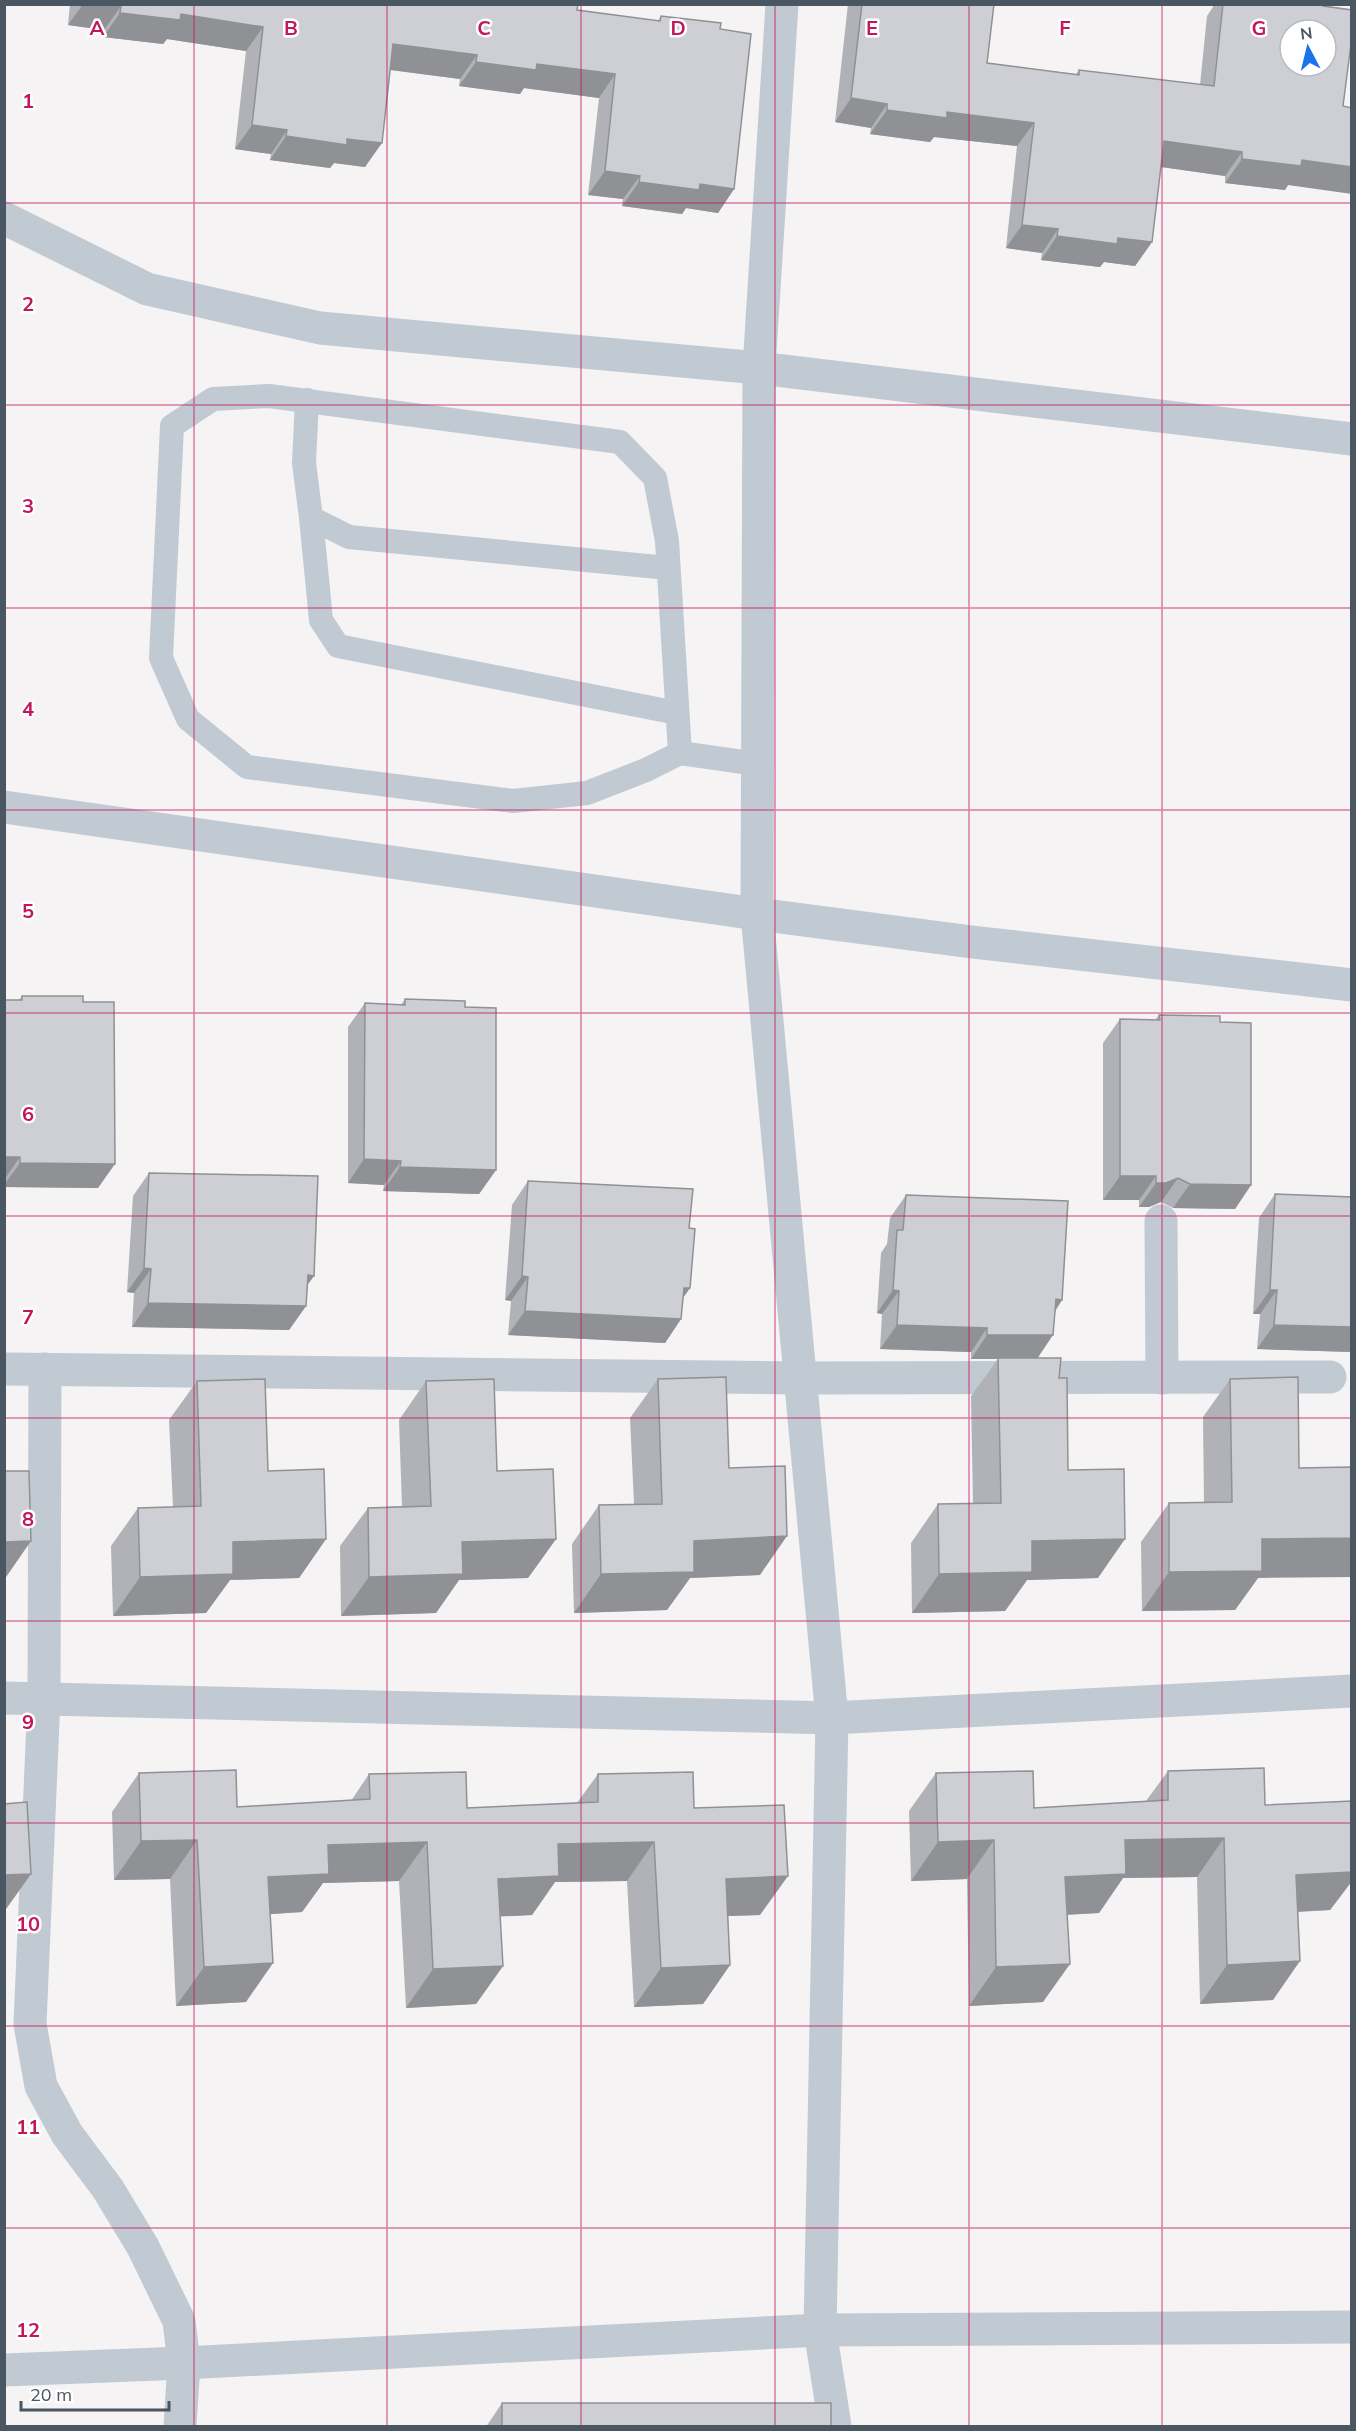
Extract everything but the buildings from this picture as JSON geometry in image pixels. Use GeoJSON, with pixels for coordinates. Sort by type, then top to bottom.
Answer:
{"type":"FeatureCollection","features":[{"type":"Feature","properties":{"kind":"street"},"geometry":{"type":"LineString","coordinates":[[782,4],[759,368],[757,914],[832,1718],[820,2330],[835,2427]]}},
{"type":"Feature","properties":{"kind":"street"},"geometry":{"type":"LineString","coordinates":[[4,218],[147,289],[320,328],[759,368],[1352,439]]}},
{"type":"Feature","properties":{"kind":"street"},"geometry":{"type":"LineString","coordinates":[[4,807],[757,914],[972,942],[1352,985]]}},
{"type":"Feature","properties":{"kind":"street"},"geometry":{"type":"LineString","coordinates":[[1161,1221],[1162,1378]]}},
{"type":"Feature","properties":{"kind":"street"},"geometry":{"type":"LineString","coordinates":[[4,1369],[799,1378],[1330,1377]]}},
{"type":"Feature","properties":{"kind":"street"},"geometry":{"type":"LineString","coordinates":[[45,1369],[44,1698],[30,2024],[41,2086],[67,2134],[108,2189],[143,2247],[179,2321],[184,2363],[180,2427]]}},
{"type":"Feature","properties":{"kind":"street"},"geometry":{"type":"LineString","coordinates":[[4,1698],[832,1718],[1352,1690]]}},
{"type":"Feature","properties":{"kind":"street"},"geometry":{"type":"LineString","coordinates":[[4,2370],[184,2363],[820,2330],[1352,2327]]}},
{"type":"Feature","properties":{"kind":"lane"},"geometry":{"type":"LineString","coordinates":[[680,753],[667,541],[655,477],[620,442],[269,396],[213,399],[172,426],[161,658],[188,719],[247,767],[513,801],[587,794],[646,770],[680,753],[757,764]]}},
{"type":"Feature","properties":{"kind":"lane"},"geometry":{"type":"LineString","coordinates":[[307,400],[304,464],[321,620],[338,646],[677,713]]}},
{"type":"Feature","properties":{"kind":"lane"},"geometry":{"type":"LineString","coordinates":[[311,518],[349,537],[668,568]]}}]}
